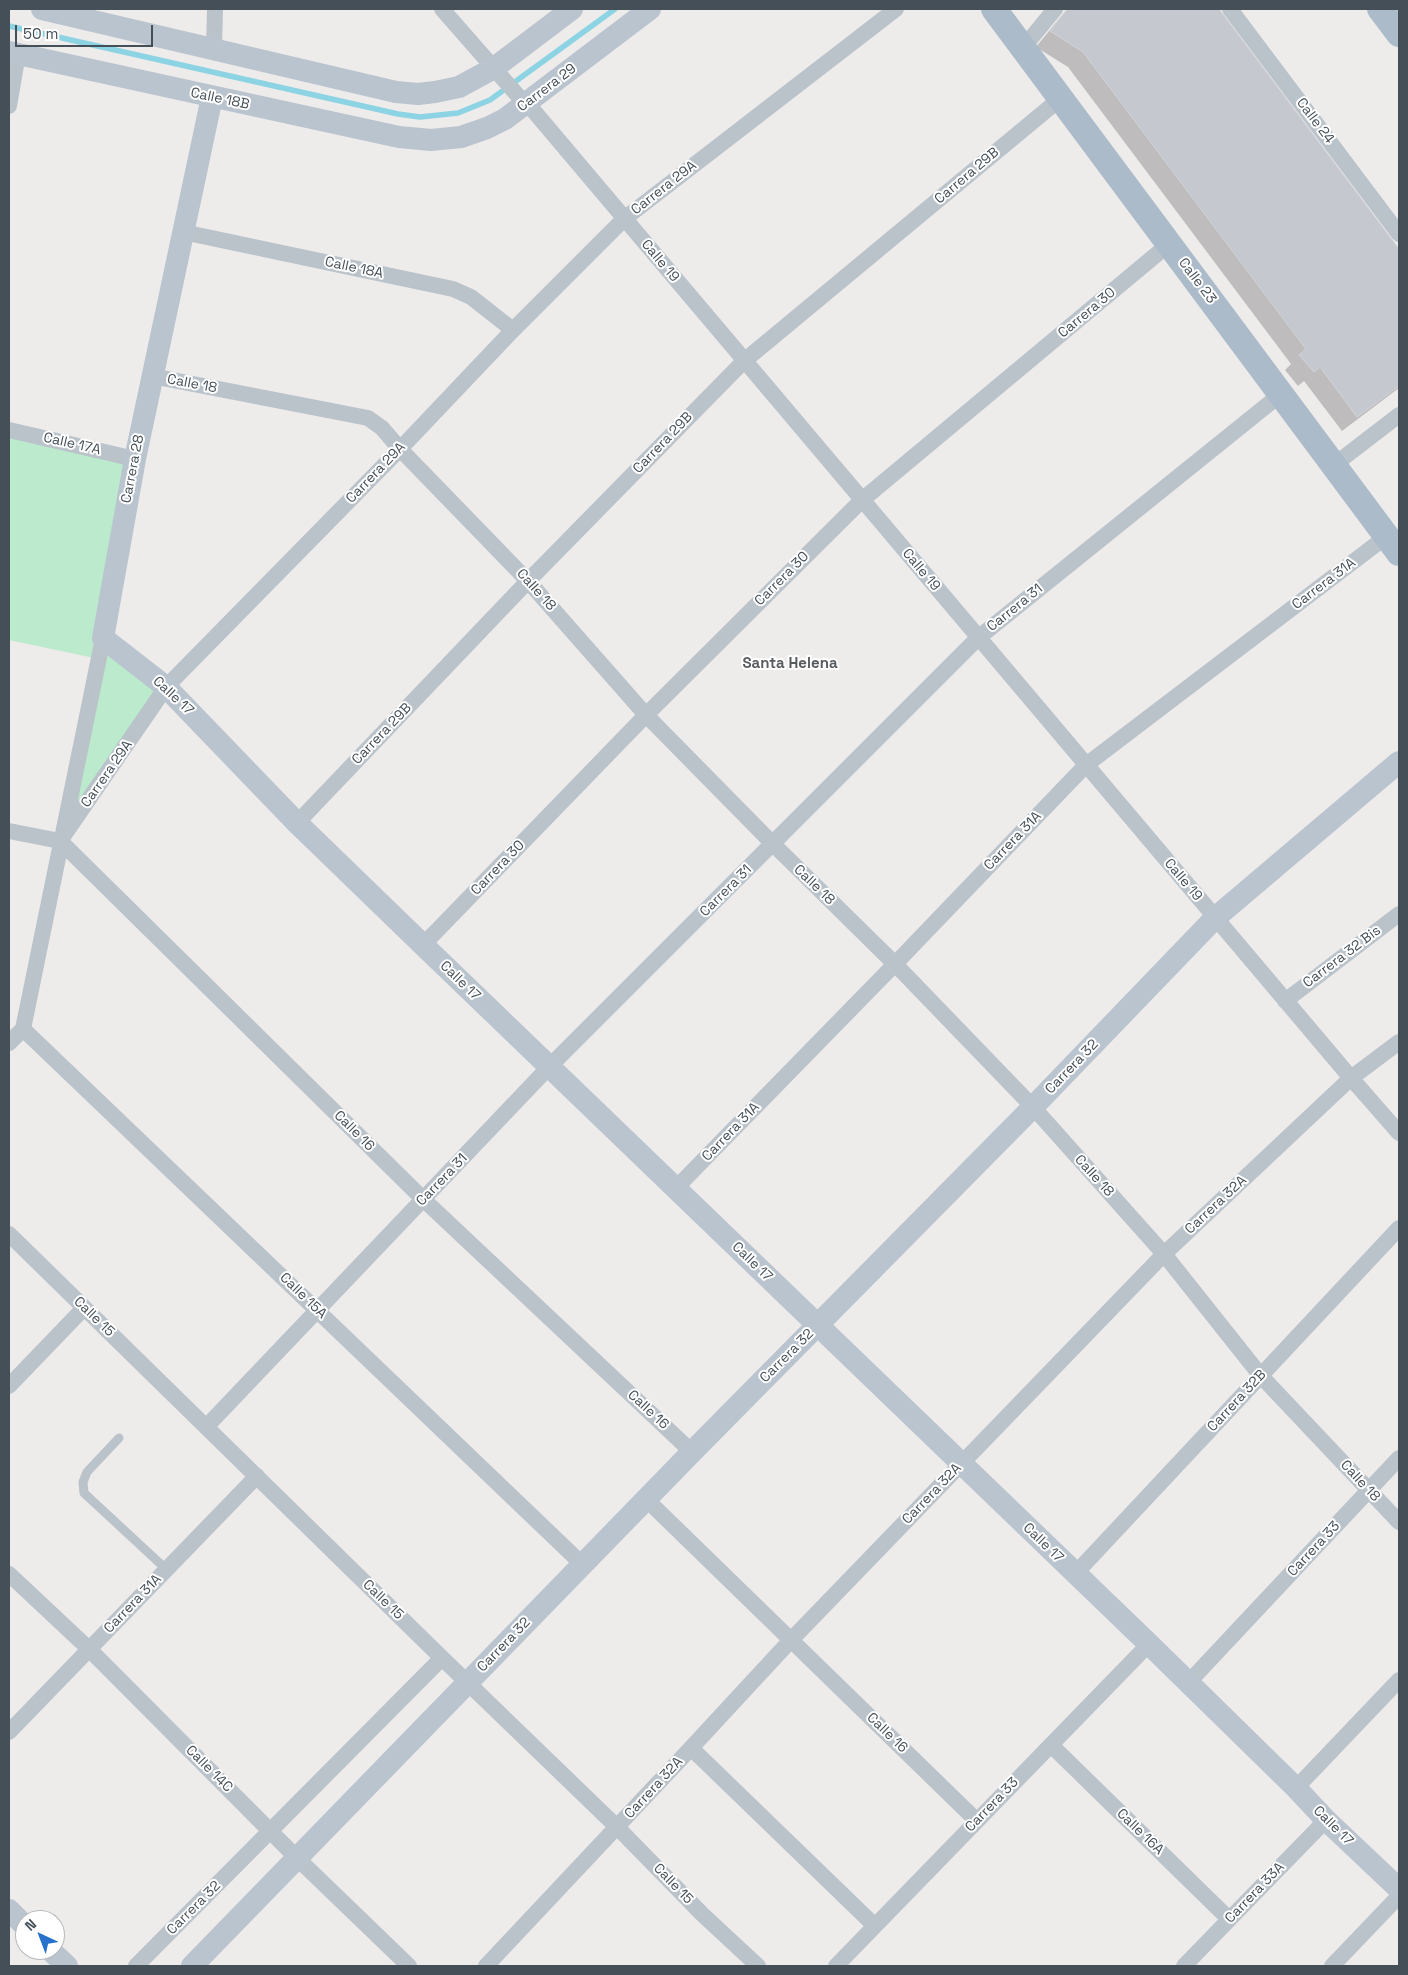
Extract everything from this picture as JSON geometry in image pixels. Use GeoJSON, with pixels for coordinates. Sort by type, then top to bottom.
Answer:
{"type":"FeatureCollection","features":[{"type":"Feature","properties":{"kind":"main road","name":"Calle 23"},"geometry":{"type":"LineString","coordinates":[[994,9],[1393,545]]}},
{"type":"Feature","properties":{"kind":"main road"},"geometry":{"type":"LineString","coordinates":[[1380,9],[1399,34]]}},
{"type":"Feature","properties":{"kind":"street"},"geometry":{"type":"LineString","coordinates":[[42,9],[396,92],[418,94],[459,86],[498,73],[572,9]]}},
{"type":"Feature","properties":{"kind":"street"},"geometry":{"type":"LineString","coordinates":[[214,49],[216,9]]}},
{"type":"Feature","properties":{"kind":"street","name":"Calle 19"},"geometry":{"type":"LineString","coordinates":[[442,9],[624,219],[1350,1078],[1399,1133]]}},
{"type":"Feature","properties":{"kind":"street","name":"Carrera 29"},"geometry":{"type":"LineString","coordinates":[[431,140],[461,137],[487,128],[650,9]]}},
{"type":"Feature","properties":{"kind":"street","name":"Carrera 29A"},"geometry":{"type":"LineString","coordinates":[[23,1029],[60,841],[166,687],[400,449],[513,330],[624,219],[896,9]]}},
{"type":"Feature","properties":{"kind":"street"},"geometry":{"type":"LineString","coordinates":[[1023,48],[1055,9]]}},
{"type":"Feature","properties":{"kind":"street","name":"Calle 24"},"geometry":{"type":"LineString","coordinates":[[1230,9],[1399,234]]}},
{"type":"Feature","properties":{"kind":"street"},"geometry":{"type":"LineString","coordinates":[[9,106],[13,53]]}},
{"type":"Feature","properties":{"kind":"street","name":"Calle 18B"},"geometry":{"type":"LineString","coordinates":[[13,53],[399,137],[431,140]]}},
{"type":"Feature","properties":{"kind":"street","name":"Carrera 28"},"geometry":{"type":"LineString","coordinates":[[60,841],[103,638],[135,459],[212,97]]}},
{"type":"Feature","properties":{"kind":"street","name":"Carrera 29B"},"geometry":{"type":"LineString","coordinates":[[297,822],[528,581],[744,361],[1061,98]]}},
{"type":"Feature","properties":{"kind":"street","name":"Calle 18A"},"geometry":{"type":"LineString","coordinates":[[183,232],[453,289],[471,298],[513,330]]}},
{"type":"Feature","properties":{"kind":"street","name":"Carrera 30"},"geometry":{"type":"LineString","coordinates":[[423,945],[646,715],[862,500],[1170,244]]}},
{"type":"Feature","properties":{"kind":"street","name":"Calle 18"},"geometry":{"type":"LineString","coordinates":[[152,376],[368,418],[382,428],[528,581],[646,715],[895,964],[1033,1107],[1164,1254],[1261,1376],[1399,1522]]}},
{"type":"Feature","properties":{"kind":"street","name":"Carrera 31"},"geometry":{"type":"LineString","coordinates":[[206,1427],[550,1067],[978,638],[1281,394]]}},
{"type":"Feature","properties":{"kind":"street"},"geometry":{"type":"LineString","coordinates":[[1334,465],[1399,416]]}},
{"type":"Feature","properties":{"kind":"street","name":"Calle 17A"},"geometry":{"type":"LineString","coordinates":[[9,430],[135,459]]}},
{"type":"Feature","properties":{"kind":"street","name":"Carrera 31A"},"geometry":{"type":"LineString","coordinates":[[676,1188],[1086,765],[1393,545]]}},
{"type":"Feature","properties":{"kind":"street","name":"Calle 17"},"geometry":{"type":"LineString","coordinates":[[103,638],[166,687],[297,822],[423,945],[1149,1644],[1296,1788],[1326,1820],[1399,1889]]}},
{"type":"Feature","properties":{"kind":"street","name":"Carrera 32"},"geometry":{"type":"LineString","coordinates":[[192,1966],[582,1564],[1033,1107],[1215,918],[1399,762]]}},
{"type":"Feature","properties":{"kind":"street"},"geometry":{"type":"LineString","coordinates":[[9,831],[60,841]]}},
{"type":"Feature","properties":{"kind":"street","name":"Calle 16"},"geometry":{"type":"LineString","coordinates":[[60,841],[423,1200],[692,1452]]}},
{"type":"Feature","properties":{"kind":"street","name":"Carrera 32 Bis"},"geometry":{"type":"LineString","coordinates":[[1285,1001],[1399,914]]}},
{"type":"Feature","properties":{"kind":"street"},"geometry":{"type":"LineString","coordinates":[[9,1043],[23,1029]]}},
{"type":"Feature","properties":{"kind":"street","name":"Calle 15A"},"geometry":{"type":"LineString","coordinates":[[23,1029],[582,1564]]}},
{"type":"Feature","properties":{"kind":"street","name":"Carrera 32A"},"geometry":{"type":"LineString","coordinates":[[486,1966],[791,1640],[1164,1254],[1350,1078],[1399,1042]]}},
{"type":"Feature","properties":{"kind":"street","name":"Carrera 32B"},"geometry":{"type":"LineString","coordinates":[[1075,1574],[1399,1228]]}},
{"type":"Feature","properties":{"kind":"street","name":"Calle 15"},"geometry":{"type":"LineString","coordinates":[[9,1234],[617,1827],[702,1914],[758,1966]]}},
{"type":"Feature","properties":{"kind":"street"},"geometry":{"type":"LineString","coordinates":[[9,1386],[84,1308]]}},
{"type":"Feature","properties":{"kind":"street","name":"Carrera 33"},"geometry":{"type":"LineString","coordinates":[[1188,1683],[1399,1458]]}},
{"type":"Feature","properties":{"kind":"street","name":"Carrera 31A"},"geometry":{"type":"LineString","coordinates":[[9,1732],[256,1476]]}},
{"type":"Feature","properties":{"kind":"street","name":"Calle 16"},"geometry":{"type":"LineString","coordinates":[[646,1499],[977,1821]]}},
{"type":"Feature","properties":{"kind":"street","name":"Calle 14C"},"geometry":{"type":"LineString","coordinates":[[9,1574],[89,1649],[297,1858],[409,1966]]}},
{"type":"Feature","properties":{"kind":"street","name":"Carrera 33"},"geometry":{"type":"LineString","coordinates":[[836,1966],[1149,1644]]}},
{"type":"Feature","properties":{"kind":"street","name":"Carrera 32"},"geometry":{"type":"LineString","coordinates":[[136,1966],[442,1658]]}},
{"type":"Feature","properties":{"kind":"street"},"geometry":{"type":"LineString","coordinates":[[1296,1788],[1399,1680]]}},
{"type":"Feature","properties":{"kind":"street","name":"Calle 16A"},"geometry":{"type":"LineString","coordinates":[[1051,1745],[1230,1919]]}},
{"type":"Feature","properties":{"kind":"street"},"geometry":{"type":"LineString","coordinates":[[692,1748],[875,1926]]}},
{"type":"Feature","properties":{"kind":"street","name":"Carrera 33A"},"geometry":{"type":"LineString","coordinates":[[1184,1966],[1326,1820]]}},
{"type":"Feature","properties":{"kind":"street"},"geometry":{"type":"LineString","coordinates":[[1332,1966],[1399,1896]]}},
{"type":"Feature","properties":{"kind":"lane"},"geometry":{"type":"LineString","coordinates":[[119,1438],[87,1472],[83,1482],[84,1493],[166,1570]]}},
{"type":"Feature","properties":{"kind":"green space"},"geometry":{"type":"Polygon","coordinates":[[[9,430],[135,459],[103,638],[166,687],[60,841],[99,659],[9,640],[9,430]]]}},
{"type":"Feature","properties":{"kind":"building"},"geometry":{"type":"Polygon","coordinates":[[[1068,9],[1219,9],[1399,249],[1399,386],[1357,417],[1320,367],[1314,372],[1299,355],[1306,349],[1083,52],[1050,31],[1068,9]]]}},
{"type":"Feature","properties":{"kind":"waterway"},"geometry":{"type":"LineString","coordinates":[[9,26],[398,114],[420,117],[458,113],[490,100],[615,9]]}},
{"type":"Feature","properties":{"kind":"district","name":"Santa Helena"},"geometry":{"type":"Point","coordinates":[790,664]}}]}
